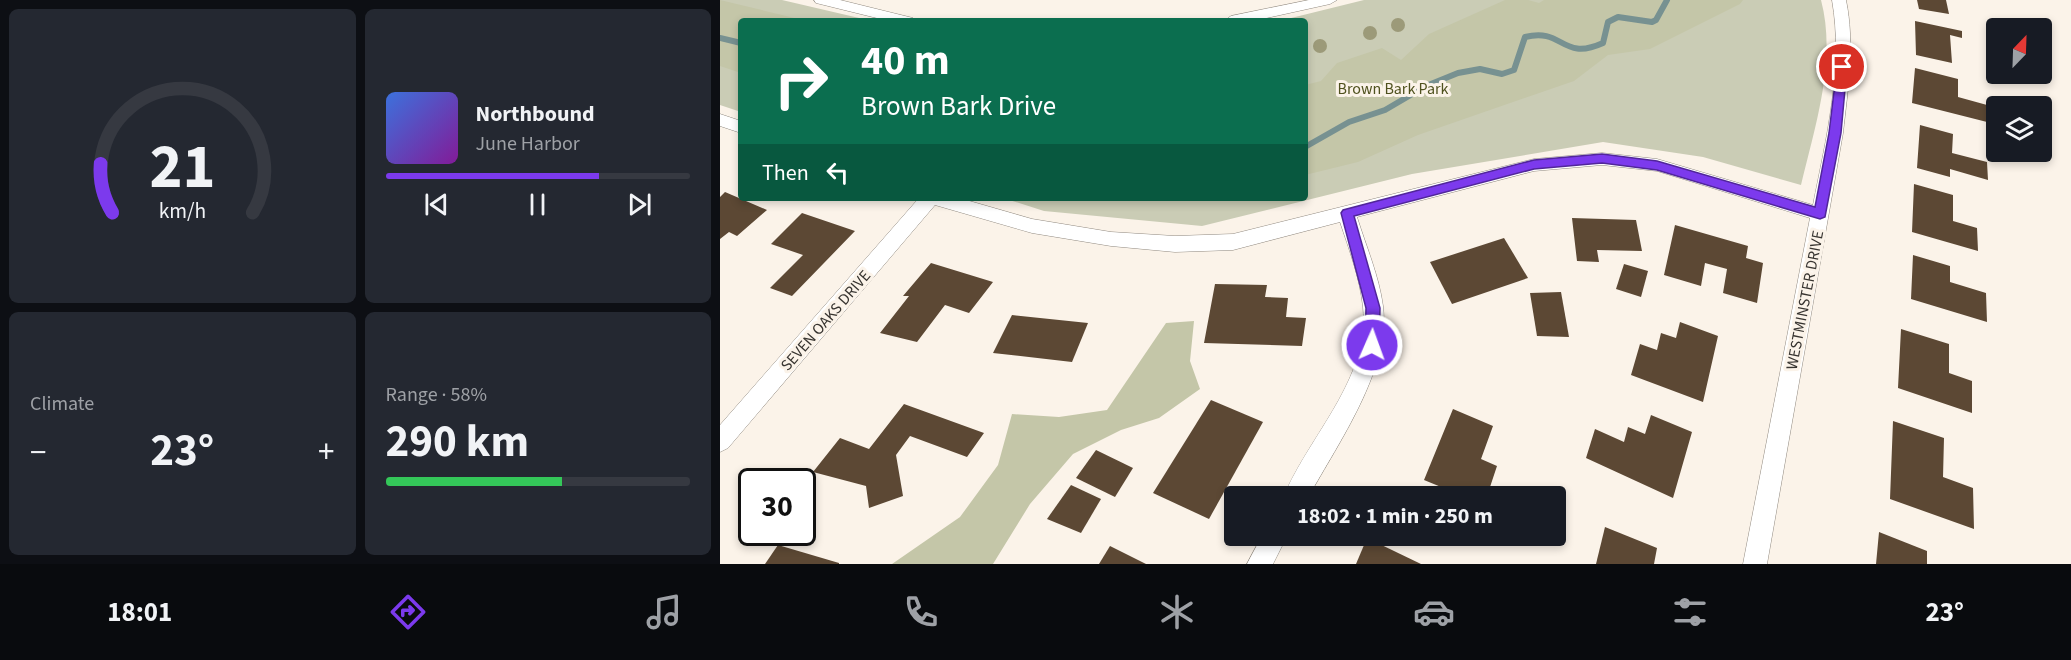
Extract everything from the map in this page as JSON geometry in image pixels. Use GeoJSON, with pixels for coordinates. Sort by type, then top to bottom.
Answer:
{"type":"FeatureCollection","features":[{"type":"Feature","properties":{"kind":"street"},"geometry":{"type":"LineString","coordinates":[[821,0],[896,18]]}},
{"type":"Feature","properties":{"kind":"street"},"geometry":{"type":"LineString","coordinates":[[1245,18],[1330,0]]}},
{"type":"Feature","properties":{"kind":"street","name":"WESTMINSTER DRIVE"},"geometry":{"type":"LineString","coordinates":[[1755,564],[1835,133],[1842,67],[1842,10],[1839,0]]}},
{"type":"Feature","properties":{"kind":"street"},"geometry":{"type":"LineString","coordinates":[[720,120],[738,126]]}},
{"type":"Feature","properties":{"kind":"street"},"geometry":{"type":"LineString","coordinates":[[945,201],[1032,226],[1111,239],[1175,244],[1233,242],[1534,165],[1602,159],[1657,165],[1820,214]]}},
{"type":"Feature","properties":{"kind":"street","name":"SEVEN OAKS DRIVE"},"geometry":{"type":"LineString","coordinates":[[720,441],[927,201]]}},
{"type":"Feature","properties":{"kind":"street"},"geometry":{"type":"LineString","coordinates":[[1301,486],[1358,383],[1372,345],[1373,308],[1347,213]]}},
{"type":"Feature","properties":{"kind":"street"},"geometry":{"type":"LineString","coordinates":[[1259,564],[1269,546]]}},
{"type":"Feature","properties":{"kind":"green space"},"geometry":{"type":"Polygon","coordinates":[[[720,0],[782,0],[859,18],[738,18],[738,111],[720,105],[720,0]]]}},
{"type":"Feature","properties":{"kind":"green space"},"geometry":{"type":"Polygon","coordinates":[[[720,0],[795,18],[738,18],[738,72],[720,66],[720,0]]]}},
{"type":"Feature","properties":{"kind":"green space","name":"Brown Bark Park"},"geometry":{"type":"Polygon","coordinates":[[[1364,0],[1821,0],[1827,46],[1818,116],[1801,185],[1703,157],[1603,142],[1412,174],[1308,200],[1308,18],[1291,18],[1364,0]]]}},
{"type":"Feature","properties":{"kind":"green space"},"geometry":{"type":"Polygon","coordinates":[[[1505,0],[1528,0],[1539,3],[1544,0],[1743,0],[1740,4],[1650,49],[1608,55],[1574,81],[1418,135],[1358,162],[1308,174],[1308,84],[1321,81],[1337,63],[1382,48],[1401,60],[1429,34],[1505,0]]]}},
{"type":"Feature","properties":{"kind":"green space","name":"Brown Bark Park"},"geometry":{"type":"Polygon","coordinates":[[[1012,201],[1303,201],[1202,226],[1044,211],[1012,201]]]}},
{"type":"Feature","properties":{"kind":"green space"},"geometry":{"type":"Polygon","coordinates":[[[1194,321],[1190,361],[1200,389],[1159,418],[1121,430],[1073,454],[1030,504],[993,564],[892,564],[960,517],[998,465],[1012,414],[1059,417],[1107,410],[1166,323],[1194,321]]]}},
{"type":"Feature","properties":{"kind":"building"},"geometry":{"type":"Polygon","coordinates":[[[1917,0],[1946,0],[1949,14],[1919,9],[1917,0]]]}},
{"type":"Feature","properties":{"kind":"building"},"geometry":{"type":"Polygon","coordinates":[[[1915,21],[1962,31],[1962,38],[1950,35],[1952,63],[1916,55],[1915,21]]]}},
{"type":"Feature","properties":{"kind":"building"},"geometry":{"type":"Polygon","coordinates":[[[1915,68],[1958,79],[1958,97],[1986,105],[1986,122],[1912,103],[1915,68]]]}},
{"type":"Feature","properties":{"kind":"building"},"geometry":{"type":"Polygon","coordinates":[[[1920,125],[1953,134],[1952,153],[1987,162],[1988,180],[1950,169],[1950,177],[1917,168],[1920,125]]]}},
{"type":"Feature","properties":{"kind":"building"},"geometry":{"type":"Polygon","coordinates":[[[1914,184],[1953,195],[1953,221],[1977,228],[1978,251],[1912,232],[1914,184]]]}},
{"type":"Feature","properties":{"kind":"building"},"geometry":{"type":"Polygon","coordinates":[[[725,192],[738,198],[738,201],[746,201],[767,210],[737,236],[729,232],[720,239],[720,197],[725,192]]]}},
{"type":"Feature","properties":{"kind":"building"},"geometry":{"type":"Polygon","coordinates":[[[802,213],[855,231],[792,296],[770,288],[803,255],[771,244],[802,213]]]}},
{"type":"Feature","properties":{"kind":"building"},"geometry":{"type":"Polygon","coordinates":[[[1572,218],[1636,220],[1642,251],[1597,250],[1599,262],[1577,261],[1572,218]]]}},
{"type":"Feature","properties":{"kind":"building"},"geometry":{"type":"Polygon","coordinates":[[[1675,225],[1748,246],[1746,258],[1763,263],[1757,303],[1723,293],[1727,269],[1705,263],[1701,286],[1664,275],[1675,225]]]}},
{"type":"Feature","properties":{"kind":"building"},"geometry":{"type":"Polygon","coordinates":[[[1504,238],[1528,278],[1452,304],[1430,262],[1504,238]]]}},
{"type":"Feature","properties":{"kind":"building"},"geometry":{"type":"Polygon","coordinates":[[[1913,255],[1950,266],[1950,282],[1986,293],[1987,322],[1911,299],[1913,255]]]}},
{"type":"Feature","properties":{"kind":"building"},"geometry":{"type":"Polygon","coordinates":[[[931,263],[993,282],[969,313],[945,305],[917,342],[880,333],[909,296],[903,296],[931,263]]]}},
{"type":"Feature","properties":{"kind":"building"},"geometry":{"type":"Polygon","coordinates":[[[1624,264],[1648,271],[1641,297],[1616,289],[1624,264]]]}},
{"type":"Feature","properties":{"kind":"building"},"geometry":{"type":"Polygon","coordinates":[[[1215,284],[1267,285],[1265,297],[1288,298],[1286,317],[1306,318],[1302,346],[1204,343],[1215,284]]]}},
{"type":"Feature","properties":{"kind":"building"},"geometry":{"type":"Polygon","coordinates":[[[1561,292],[1569,337],[1537,336],[1530,293],[1561,292]]]}},
{"type":"Feature","properties":{"kind":"building"},"geometry":{"type":"Polygon","coordinates":[[[1012,315],[1088,323],[1072,362],[993,353],[1012,315]]]}},
{"type":"Feature","properties":{"kind":"building"},"geometry":{"type":"Polygon","coordinates":[[[1680,322],[1718,336],[1703,402],[1631,375],[1640,344],[1657,350],[1661,333],[1676,338],[1680,322]]]}},
{"type":"Feature","properties":{"kind":"building"},"geometry":{"type":"Polygon","coordinates":[[[1901,329],[1949,344],[1949,373],[1972,381],[1972,413],[1898,388],[1901,329]]]}},
{"type":"Feature","properties":{"kind":"building"},"geometry":{"type":"Polygon","coordinates":[[[1211,400],[1263,422],[1227,486],[1224,486],[1224,492],[1209,519],[1153,493],[1211,400]]]}},
{"type":"Feature","properties":{"kind":"building"},"geometry":{"type":"Polygon","coordinates":[[[904,404],[984,433],[967,457],[910,436],[896,455],[903,496],[869,508],[866,486],[816,473],[816,468],[840,438],[869,449],[904,404]]]}},
{"type":"Feature","properties":{"kind":"building"},"geometry":{"type":"Polygon","coordinates":[[[1453,409],[1493,426],[1481,459],[1497,466],[1490,486],[1439,486],[1424,480],[1453,409]]]}},
{"type":"Feature","properties":{"kind":"building"},"geometry":{"type":"Polygon","coordinates":[[[1651,415],[1692,432],[1673,498],[1586,458],[1595,429],[1624,442],[1628,427],[1645,434],[1651,415]]]}},
{"type":"Feature","properties":{"kind":"building"},"geometry":{"type":"Polygon","coordinates":[[[1893,421],[1944,438],[1943,477],[1973,488],[1974,529],[1890,499],[1893,421]]]}},
{"type":"Feature","properties":{"kind":"building"},"geometry":{"type":"Polygon","coordinates":[[[1096,450],[1133,468],[1115,497],[1076,478],[1096,450]]]}},
{"type":"Feature","properties":{"kind":"building"},"geometry":{"type":"Polygon","coordinates":[[[1071,485],[1101,499],[1081,533],[1047,519],[1071,485]]]}},
{"type":"Feature","properties":{"kind":"building"},"geometry":{"type":"Polygon","coordinates":[[[1605,527],[1657,548],[1654,564],[1596,564],[1605,527]]]}},
{"type":"Feature","properties":{"kind":"building"},"geometry":{"type":"Polygon","coordinates":[[[1879,532],[1927,551],[1927,564],[1876,564],[1879,532]]]}},
{"type":"Feature","properties":{"kind":"building"},"geometry":{"type":"Polygon","coordinates":[[[777,546],[839,563],[839,564],[765,564],[777,546]]]}},
{"type":"Feature","properties":{"kind":"building"},"geometry":{"type":"Polygon","coordinates":[[[1110,546],[1146,564],[1099,564],[1110,546]]]}},
{"type":"Feature","properties":{"kind":"building"},"geometry":{"type":"Polygon","coordinates":[[[1364,546],[1384,546],[1421,564],[1356,564],[1364,546]]]}},
{"type":"Feature","properties":{"kind":"waterway"},"geometry":{"type":"LineString","coordinates":[[1308,145],[1349,122],[1385,110],[1426,86],[1458,73],[1480,69],[1502,74],[1514,70],[1525,37],[1548,36],[1570,47],[1589,48],[1603,43],[1608,22],[1618,17],[1652,22],[1656,20],[1667,0]]}},
{"type":"Feature","properties":{"kind":"waterway"},"geometry":{"type":"LineString","coordinates":[[720,38],[738,42]]}},
{"type":"Feature","properties":{"kind":"route"},"geometry":{"type":"LineString","coordinates":[[1372,345],[1373,308],[1347,213],[1534,165],[1602,159],[1657,165],[1820,214],[1835,133],[1842,67]]}}]}
